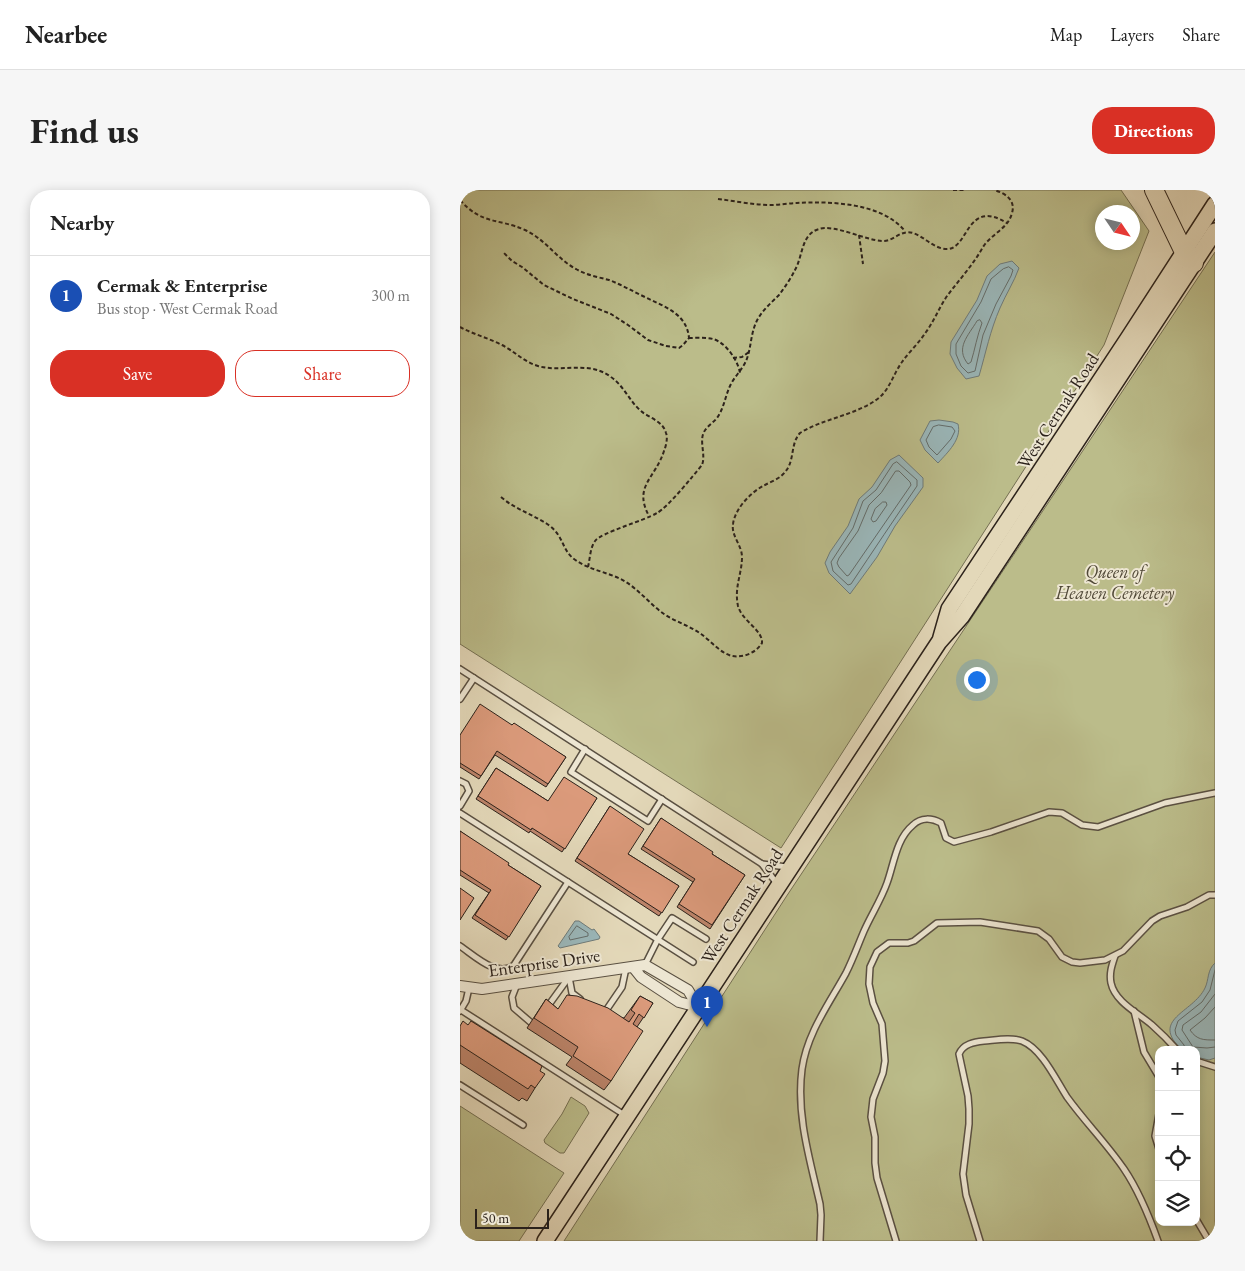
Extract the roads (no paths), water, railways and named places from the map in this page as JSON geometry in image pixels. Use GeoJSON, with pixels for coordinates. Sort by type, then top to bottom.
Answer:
{"type":"FeatureCollection","features":[{"type":"Feature","properties":{"kind":"highway"},"geometry":{"type":"LineString","coordinates":[[1154,190],[1189,258]]}},
{"type":"Feature","properties":{"kind":"main road","name":"West Cermak Road"},"geometry":{"type":"LineString","coordinates":[[545,1241],[939,642],[949,609],[1189,258],[1215,204]]}},
{"type":"Feature","properties":{"kind":"main road","name":"West Cermak Road"},"geometry":{"type":"LineString","coordinates":[[1189,258],[1215,231]]}},
{"type":"Feature","properties":{"kind":"street"},"geometry":{"type":"LineString","coordinates":[[645,965],[688,990],[698,1007]]}},
{"type":"Feature","properties":{"kind":"street","name":"Enterprise Drive"},"geometry":{"type":"LineString","coordinates":[[465,987],[482,989],[645,965]]}},
{"type":"Feature","properties":{"kind":"street"},"geometry":{"type":"LineString","coordinates":[[629,968],[680,1002],[698,1007]]}},
{"type":"Feature","properties":{"kind":"lane"},"geometry":{"type":"LineString","coordinates":[[460,669],[762,864],[778,885]]}},
{"type":"Feature","properties":{"kind":"lane"},"geometry":{"type":"LineString","coordinates":[[460,699],[474,678]]}},
{"type":"Feature","properties":{"kind":"lane"},"geometry":{"type":"LineString","coordinates":[[585,750],[570,772],[648,821],[662,799]]}},
{"type":"Feature","properties":{"kind":"lane"},"geometry":{"type":"LineString","coordinates":[[460,781],[466,784],[469,791],[460,806]]}},
{"type":"Feature","properties":{"kind":"lane"},"geometry":{"type":"LineString","coordinates":[[820,1241],[820,1204],[802,1116],[802,1067],[817,1024],[848,968],[884,892],[901,842],[913,824],[927,818],[935,820],[941,823],[946,838],[954,842],[991,832],[1049,812],[1062,813],[1082,825],[1098,827],[1165,803],[1215,793]]}},
{"type":"Feature","properties":{"kind":"lane"},"geometry":{"type":"LineString","coordinates":[[460,813],[693,962]]}},
{"type":"Feature","properties":{"kind":"lane"},"geometry":{"type":"LineString","coordinates":[[762,864],[790,867]]}},
{"type":"Feature","properties":{"kind":"lane"},"geometry":{"type":"LineString","coordinates":[[460,946],[497,969],[509,968],[514,964],[568,882]]}},
{"type":"Feature","properties":{"kind":"lane"},"geometry":{"type":"LineString","coordinates":[[896,1241],[877,1178],[875,1137],[871,1117],[873,1099],[881,1079],[885,1061],[882,1024],[872,1003],[869,984],[870,967],[877,952],[889,943],[908,943],[914,941],[938,923],[980,922],[1038,931],[1049,939],[1062,957],[1072,962],[1092,962],[1115,956],[1123,951],[1152,921],[1160,916],[1215,895]]}},
{"type":"Feature","properties":{"kind":"lane"},"geometry":{"type":"LineString","coordinates":[[645,965],[658,939],[672,918],[706,940]]}},
{"type":"Feature","properties":{"kind":"lane"},"geometry":{"type":"LineString","coordinates":[[1115,956],[1110,975],[1114,993],[1134,1012],[1150,1023],[1173,1046]]}},
{"type":"Feature","properties":{"kind":"lane"},"geometry":{"type":"LineString","coordinates":[[602,1017],[622,987],[629,968]]}},
{"type":"Feature","properties":{"kind":"lane"},"geometry":{"type":"LineString","coordinates":[[569,976],[572,993],[581,1000],[578,1008]]}},
{"type":"Feature","properties":{"kind":"lane"},"geometry":{"type":"LineString","coordinates":[[550,1017],[552,1013],[548,1006],[569,976]]}},
{"type":"Feature","properties":{"kind":"lane"},"geometry":{"type":"LineString","coordinates":[[517,984],[512,997],[514,1008],[538,1028]]}},
{"type":"Feature","properties":{"kind":"lane"},"geometry":{"type":"LineString","coordinates":[[465,987],[466,1001],[460,1010],[627,1116]]}},
{"type":"Feature","properties":{"kind":"lane"},"geometry":{"type":"LineString","coordinates":[[1134,1012],[1144,1052],[1155,1070]]}},
{"type":"Feature","properties":{"kind":"lane"},"geometry":{"type":"LineString","coordinates":[[980,1241],[966,1195],[963,1174],[969,1108],[959,1054],[964,1048],[975,1042],[1003,1039],[1022,1041],[1030,1045],[1048,1065],[1068,1097],[1124,1170],[1138,1193],[1158,1241]]}},
{"type":"Feature","properties":{"kind":"lane"},"geometry":{"type":"LineString","coordinates":[[1200,1062],[1215,1067]]}},
{"type":"Feature","properties":{"kind":"lane"},"geometry":{"type":"LineString","coordinates":[[460,1084],[523,1125]]}},
{"type":"Feature","properties":{"kind":"lane"},"geometry":{"type":"LineString","coordinates":[[1200,1226],[1209,1241]]}},
{"type":"Feature","properties":{"kind":"water"},"geometry":{"type":"Polygon","coordinates":[[[1012,261],[1019,268],[1002,303],[979,376],[966,379],[957,368],[950,354],[951,342],[977,300],[987,276],[1000,264],[1012,261]]]}},
{"type":"Feature","properties":{"kind":"water"},"geometry":{"type":"Polygon","coordinates":[[[939,420],[958,424],[959,430],[953,445],[938,463],[925,450],[920,440],[930,421],[939,420]]]}},
{"type":"Feature","properties":{"kind":"water"},"geometry":{"type":"Polygon","coordinates":[[[899,455],[923,478],[923,487],[850,594],[829,573],[825,563],[830,552],[848,526],[859,499],[872,487],[890,460],[899,455]]]}},
{"type":"Feature","properties":{"kind":"water"},"geometry":{"type":"Polygon","coordinates":[[[575,921],[579,921],[592,930],[594,929],[600,937],[599,939],[560,948],[558,946],[575,921]]]}},
{"type":"Feature","properties":{"kind":"water"},"geometry":{"type":"Polygon","coordinates":[[[1215,963],[1215,1058],[1209,1060],[1200,1058],[1200,1046],[1179,1046],[1170,1031],[1172,1023],[1199,997],[1205,988],[1215,963]]]}},
{"type":"Feature","properties":{"kind":"place","name":"Cermak & Enterprise"},"geometry":{"type":"Point","coordinates":[707,1027]}},
{"type":"Feature","properties":{"kind":"park label","name":"Queen of Heaven Cemetery"},"geometry":{"type":"Point","coordinates":[1115,582]}}]}
